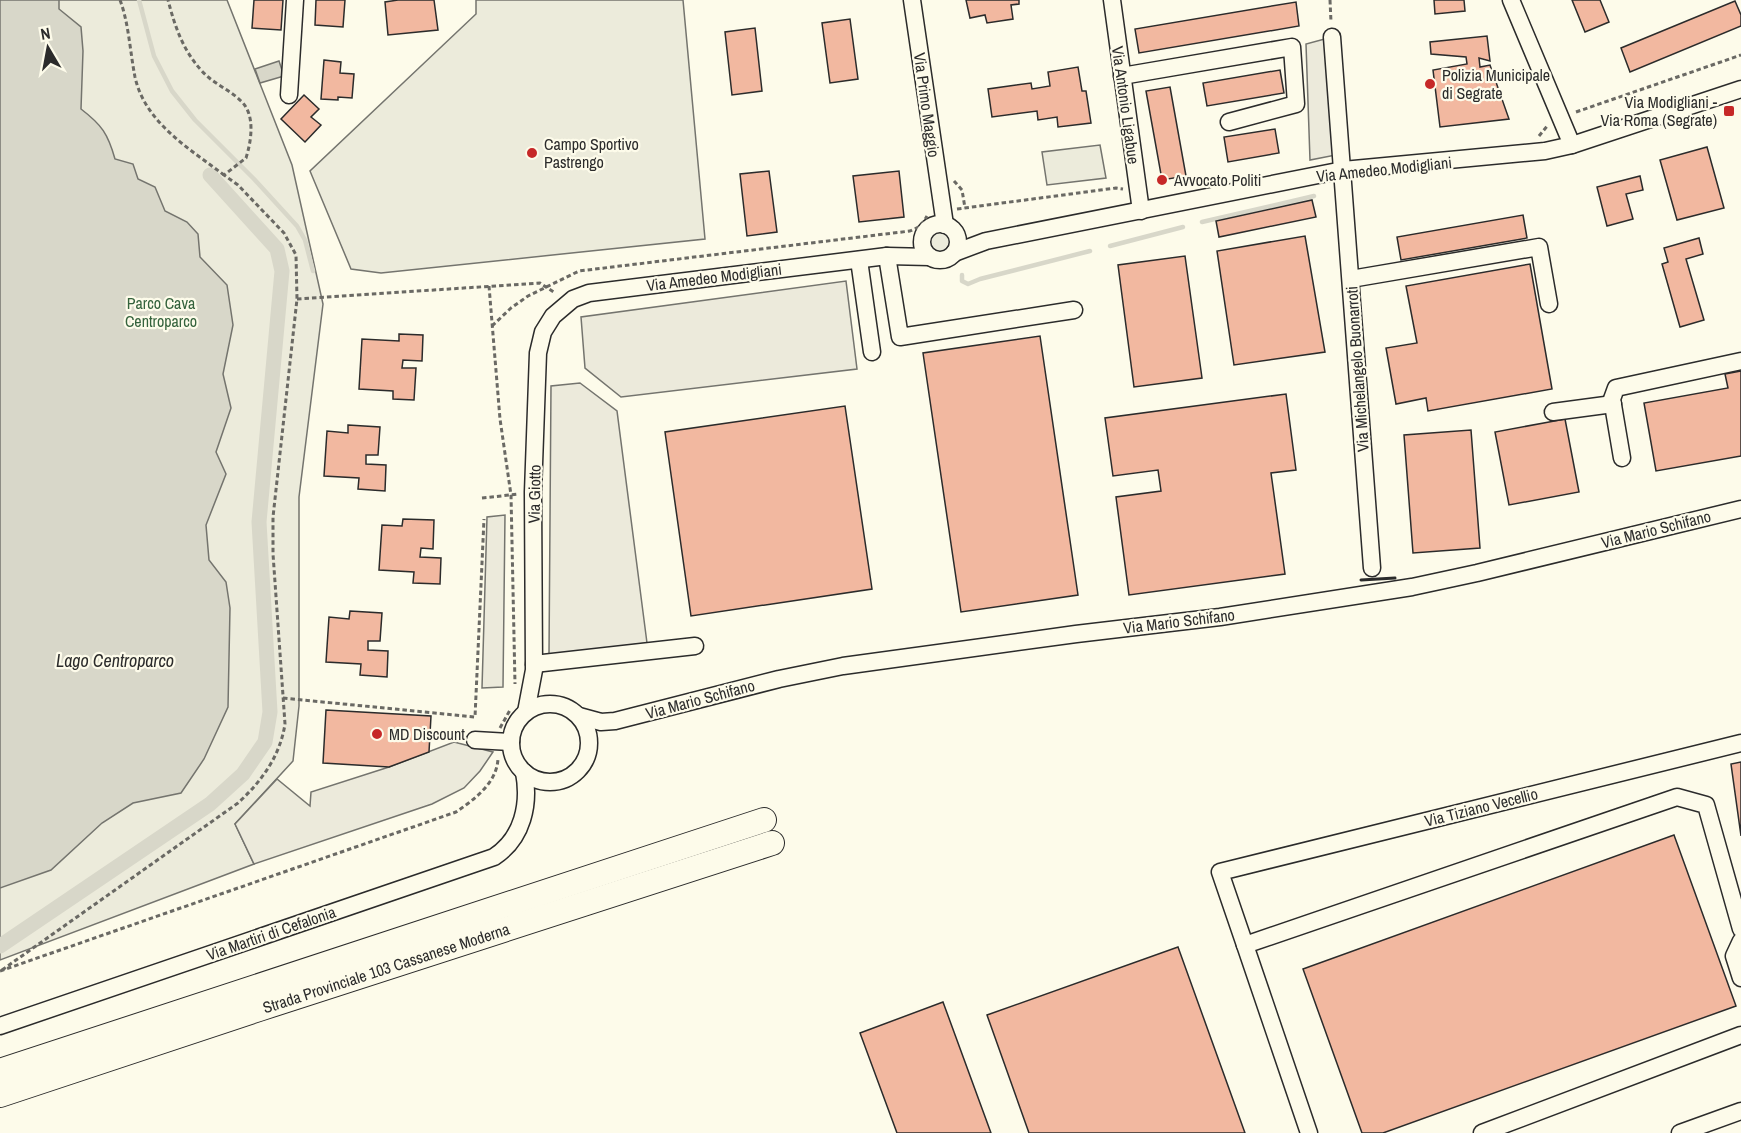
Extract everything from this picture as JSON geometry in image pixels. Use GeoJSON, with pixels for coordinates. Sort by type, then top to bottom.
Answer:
{"type":"FeatureCollection","features":[{"type":"Feature","properties":{"kind":"highway","name":"Strada Provinciale 103 Cassanese Moderna"},"geometry":{"type":"LineString","coordinates":[[0,1071],[768,832],[248,1012],[0,1095]]}},
{"type":"Feature","properties":{"kind":"street"},"geometry":{"type":"LineString","coordinates":[[289,95],[295,0]]}},
{"type":"Feature","properties":{"kind":"street","name":"Via Primo Maggio"},"geometry":{"type":"LineString","coordinates":[[912,0],[940,227]]}},
{"type":"Feature","properties":{"kind":"street","name":"Via Antonio Ligabue"},"geometry":{"type":"LineString","coordinates":[[1112,0],[1141,211]]}},
{"type":"Feature","properties":{"kind":"street"},"geometry":{"type":"LineString","coordinates":[[1511,0],[1572,146]]}},
{"type":"Feature","properties":{"kind":"street","name":"Via Michelangelo Buonarroti"},"geometry":{"type":"LineString","coordinates":[[1332,37],[1372,568]]}},
{"type":"Feature","properties":{"kind":"street"},"geometry":{"type":"LineString","coordinates":[[1122,76],[1292,47],[1296,104],[1229,122]]}},
{"type":"Feature","properties":{"kind":"street","name":"Via Amedeo Modigliani"},"geometry":{"type":"LineString","coordinates":[[550,321],[567,303],[589,293],[887,256],[930,257],[944,260],[954,253],[986,241],[1342,170],[1520,155],[1572,146],[1741,89]]}},
{"type":"Feature","properties":{"kind":"street"},"geometry":{"type":"LineString","coordinates":[[930,257],[923,247],[940,227],[957,246],[954,253]]}},
{"type":"Feature","properties":{"kind":"street","name":"Via Amedeo Modigliani"},"geometry":{"type":"LineString","coordinates":[[887,256],[907,248],[940,227],[986,241]]}},
{"type":"Feature","properties":{"kind":"street"},"geometry":{"type":"LineString","coordinates":[[1351,279],[1539,247],[1549,304]]}},
{"type":"Feature","properties":{"kind":"street"},"geometry":{"type":"LineString","coordinates":[[887,256],[900,338],[1074,310]]}},
{"type":"Feature","properties":{"kind":"street"},"geometry":{"type":"LineString","coordinates":[[859,260],[872,352]]}},
{"type":"Feature","properties":{"kind":"street","name":"Via Giotto"},"geometry":{"type":"LineString","coordinates":[[550,321],[543,333],[538,353],[533,492],[534,667],[542,691],[556,704]]}},
{"type":"Feature","properties":{"kind":"street"},"geometry":{"type":"LineString","coordinates":[[1622,458],[1612,399],[1616,388],[1741,361]]}},
{"type":"Feature","properties":{"kind":"street"},"geometry":{"type":"LineString","coordinates":[[1553,412],[1613,404]]}},
{"type":"Feature","properties":{"kind":"street","name":"Via Mario Schifano"},"geometry":{"type":"LineString","coordinates":[[579,716],[601,722],[615,721],[779,679],[843,666],[1065,635],[1220,617],[1412,587],[1741,508]]}},
{"type":"Feature","properties":{"kind":"street"},"geometry":{"type":"LineString","coordinates":[[534,667],[694,646]]}},
{"type":"Feature","properties":{"kind":"street","name":"Via Giotto"},"geometry":{"type":"LineString","coordinates":[[520,708],[534,667]]}},
{"type":"Feature","properties":{"kind":"street"},"geometry":{"type":"LineString","coordinates":[[556,704],[568,708],[579,716],[588,732],[588,751],[584,762],[576,772],[555,782],[541,781],[524,772],[503,742],[516,724],[520,708],[538,705],[556,704]]}},
{"type":"Feature","properties":{"kind":"street"},"geometry":{"type":"LineString","coordinates":[[588,751],[615,721]]}},
{"type":"Feature","properties":{"kind":"street"},"geometry":{"type":"LineString","coordinates":[[475,740],[503,742]]}},
{"type":"Feature","properties":{"kind":"street","name":"Via Tiziano Vecellio"},"geometry":{"type":"LineString","coordinates":[[1245,945],[1220,872],[1741,742]]}},
{"type":"Feature","properties":{"kind":"street","name":"Via Martiri di Cefalonia"},"geometry":{"type":"LineString","coordinates":[[0,1026],[494,857],[506,849],[518,829],[526,800],[524,772]]}},
{"type":"Feature","properties":{"kind":"street","name":"Via Martiri di Cefalonia"},"geometry":{"type":"LineString","coordinates":[[522,817],[538,794],[555,782]]}},
{"type":"Feature","properties":{"kind":"street"},"geometry":{"type":"LineString","coordinates":[[1309,1133],[1245,945],[1677,797],[1706,805],[1741,929]]}},
{"type":"Feature","properties":{"kind":"street"},"geometry":{"type":"LineString","coordinates":[[1741,941],[1734,956],[1741,978]]}},
{"type":"Feature","properties":{"kind":"street"},"geometry":{"type":"LineString","coordinates":[[1482,1133],[1741,1035]]}},
{"type":"Feature","properties":{"kind":"street"},"geometry":{"type":"LineString","coordinates":[[1680,1133],[1741,1111]]}},
{"type":"Feature","properties":{"kind":"path"},"geometry":{"type":"LineString","coordinates":[[1,971],[238,803],[249,793],[274,759],[280,747],[285,724],[273,554],[273,517],[297,299],[296,255],[291,243],[238,185],[168,132],[149,108],[136,80],[120,0]]}},
{"type":"Feature","properties":{"kind":"path"},"geometry":{"type":"LineString","coordinates":[[168,0],[175,25],[191,58],[213,82],[242,102],[248,111],[251,133],[246,158],[224,175]]}},
{"type":"Feature","properties":{"kind":"path"},"geometry":{"type":"LineString","coordinates":[[1330,0],[1332,37]]}},
{"type":"Feature","properties":{"kind":"path"},"geometry":{"type":"LineString","coordinates":[[492,326],[511,308],[546,286],[579,271],[910,231],[921,226],[929,211],[940,227],[965,208]]}},
{"type":"Feature","properties":{"kind":"path"},"geometry":{"type":"LineString","coordinates":[[297,299],[540,284],[546,286],[567,303]]}},
{"type":"Feature","properties":{"kind":"path"},"geometry":{"type":"LineString","coordinates":[[489,286],[500,419],[511,495],[515,686]]}},
{"type":"Feature","properties":{"kind":"path"},"geometry":{"type":"LineString","coordinates":[[482,498],[533,492]]}},
{"type":"Feature","properties":{"kind":"path"},"geometry":{"type":"LineString","coordinates":[[283,698],[475,717],[484,519]]}},
{"type":"Feature","properties":{"kind":"path"},"geometry":{"type":"LineString","coordinates":[[1,971],[456,812],[469,804],[490,782],[498,768],[503,742],[504,719],[520,708]]}},
{"type":"Feature","properties":{"kind":"green space","name":"Parco Cava Centroparco"},"geometry":{"type":"Polygon","coordinates":[[[0,0],[227,0],[292,165],[323,304],[299,497],[299,706],[293,761],[235,824],[254,864],[0,960],[0,0]]]}},
{"type":"Feature","properties":{"kind":"green space"},"geometry":{"type":"Polygon","coordinates":[[[476,0],[683,0],[705,239],[381,273],[351,269],[310,171],[476,14],[476,0]]]}},
{"type":"Feature","properties":{"kind":"green space"},"geometry":{"type":"Polygon","coordinates":[[[1100,145],[1106,178],[1047,185],[1042,152],[1100,145]]]}},
{"type":"Feature","properties":{"kind":"green space"},"geometry":{"type":"Polygon","coordinates":[[[940,230],[949,233],[952,242],[949,251],[940,254],[931,251],[928,242],[931,233],[940,230]]]}},
{"type":"Feature","properties":{"kind":"shaded area"},"geometry":{"type":"Polygon","coordinates":[[[1332,37],[1341,154],[1310,160],[1306,44],[1332,37]]]}},
{"type":"Feature","properties":{"kind":"shaded area"},"geometry":{"type":"Polygon","coordinates":[[[846,281],[857,369],[621,397],[585,368],[581,317],[846,281]]]}},
{"type":"Feature","properties":{"kind":"shaded area"},"geometry":{"type":"Polygon","coordinates":[[[580,383],[617,411],[647,643],[549,655],[551,386],[580,383]]]}},
{"type":"Feature","properties":{"kind":"shaded area"},"geometry":{"type":"Polygon","coordinates":[[[505,515],[503,687],[482,688],[487,517],[505,515]]]}},
{"type":"Feature","properties":{"kind":"shaded area"},"geometry":{"type":"Polygon","coordinates":[[[454,742],[493,752],[464,788],[432,804],[254,864],[235,824],[277,779],[310,806],[311,792],[389,767],[454,742]]]}},
{"type":"Feature","properties":{"kind":"water","name":"Lago Centroparco"},"geometry":{"type":"Polygon","coordinates":[[[0,0],[59,0],[59,9],[81,27],[83,51],[81,109],[103,131],[115,159],[133,164],[138,179],[155,187],[165,211],[187,222],[198,234],[200,257],[227,285],[233,325],[223,374],[231,408],[216,452],[226,474],[206,525],[209,560],[226,582],[230,608],[228,707],[204,759],[181,793],[133,803],[102,823],[51,870],[0,888],[0,0]]]}},
{"type":"Feature","properties":{"kind":"water"},"geometry":{"type":"Polygon","coordinates":[[[279,61],[284,76],[260,83],[255,69],[279,61]]]}},
{"type":"Feature","properties":{"kind":"building"},"geometry":{"type":"Polygon","coordinates":[[[254,0],[283,0],[281,30],[252,28],[254,0]]]}},
{"type":"Feature","properties":{"kind":"building"},"geometry":{"type":"Polygon","coordinates":[[[316,0],[345,0],[343,27],[315,25],[316,0]]]}},
{"type":"Feature","properties":{"kind":"building"},"geometry":{"type":"Polygon","coordinates":[[[434,0],[438,30],[388,35],[385,2],[434,0]]]}},
{"type":"Feature","properties":{"kind":"building"},"geometry":{"type":"Polygon","coordinates":[[[966,0],[1019,0],[1019,4],[1011,5],[1013,19],[987,23],[985,15],[970,18],[966,0]]]}},
{"type":"Feature","properties":{"kind":"building"},"geometry":{"type":"Polygon","coordinates":[[[1434,0],[1464,0],[1465,11],[1435,14],[1434,0]]]}},
{"type":"Feature","properties":{"kind":"building"},"geometry":{"type":"Polygon","coordinates":[[[1572,0],[1600,0],[1609,22],[1585,32],[1572,0]]]}},
{"type":"Feature","properties":{"kind":"building"},"geometry":{"type":"Polygon","coordinates":[[[1735,1],[1741,15],[1741,26],[1630,72],[1621,48],[1735,1]]]}},
{"type":"Feature","properties":{"kind":"building"},"geometry":{"type":"Polygon","coordinates":[[[1296,2],[1299,26],[1139,53],[1135,29],[1296,2]]]}},
{"type":"Feature","properties":{"kind":"building"},"geometry":{"type":"Polygon","coordinates":[[[850,19],[858,79],[830,83],[822,23],[850,19]]]}},
{"type":"Feature","properties":{"kind":"building"},"geometry":{"type":"Polygon","coordinates":[[[755,28],[762,91],[732,95],[725,32],[755,28]]]}},
{"type":"Feature","properties":{"kind":"building"},"geometry":{"type":"Polygon","coordinates":[[[1487,36],[1490,61],[1479,58],[1480,67],[1490,65],[1509,119],[1440,127],[1433,70],[1467,64],[1466,57],[1431,54],[1430,42],[1487,36]]]}},
{"type":"Feature","properties":{"kind":"building"},"geometry":{"type":"Polygon","coordinates":[[[324,60],[341,62],[340,73],[354,74],[352,98],[321,99],[324,60]]]}},
{"type":"Feature","properties":{"kind":"building"},"geometry":{"type":"Polygon","coordinates":[[[1078,67],[1082,91],[1086,91],[1091,123],[1058,127],[1057,117],[1038,120],[1037,111],[992,117],[988,89],[1031,83],[1032,89],[1050,86],[1048,72],[1078,67]]]}},
{"type":"Feature","properties":{"kind":"building"},"geometry":{"type":"Polygon","coordinates":[[[1280,70],[1284,93],[1207,106],[1203,83],[1280,70]]]}},
{"type":"Feature","properties":{"kind":"building"},"geometry":{"type":"Polygon","coordinates":[[[1170,87],[1186,176],[1162,180],[1146,91],[1170,87]]]}},
{"type":"Feature","properties":{"kind":"building"},"geometry":{"type":"Polygon","coordinates":[[[304,95],[319,109],[311,117],[321,125],[305,142],[281,119],[304,95]]]}},
{"type":"Feature","properties":{"kind":"building"},"geometry":{"type":"Polygon","coordinates":[[[1275,129],[1279,153],[1228,162],[1224,137],[1275,129]]]}},
{"type":"Feature","properties":{"kind":"building"},"geometry":{"type":"Polygon","coordinates":[[[1707,147],[1724,208],[1677,220],[1660,160],[1707,147]]]}},
{"type":"Feature","properties":{"kind":"building"},"geometry":{"type":"Polygon","coordinates":[[[769,171],[777,232],[747,236],[740,174],[769,171]]]}},
{"type":"Feature","properties":{"kind":"building"},"geometry":{"type":"Polygon","coordinates":[[[899,171],[904,217],[859,222],[853,176],[899,171]]]}},
{"type":"Feature","properties":{"kind":"building"},"geometry":{"type":"Polygon","coordinates":[[[1640,176],[1643,190],[1626,194],[1633,219],[1607,226],[1597,187],[1640,176]]]}},
{"type":"Feature","properties":{"kind":"building"},"geometry":{"type":"Polygon","coordinates":[[[1312,200],[1316,217],[1219,237],[1216,221],[1312,200]]]}},
{"type":"Feature","properties":{"kind":"building"},"geometry":{"type":"Polygon","coordinates":[[[1523,215],[1527,238],[1401,260],[1397,237],[1523,215]]]}},
{"type":"Feature","properties":{"kind":"building"},"geometry":{"type":"Polygon","coordinates":[[[1305,236],[1325,352],[1234,365],[1217,251],[1305,236]]]}},
{"type":"Feature","properties":{"kind":"building"},"geometry":{"type":"Polygon","coordinates":[[[1699,238],[1703,254],[1686,259],[1704,320],[1680,327],[1662,264],[1668,262],[1664,248],[1699,238]]]}},
{"type":"Feature","properties":{"kind":"building"},"geometry":{"type":"Polygon","coordinates":[[[1185,256],[1202,378],[1134,387],[1118,265],[1185,256]]]}},
{"type":"Feature","properties":{"kind":"building"},"geometry":{"type":"Polygon","coordinates":[[[1530,264],[1552,389],[1428,411],[1426,398],[1396,404],[1386,348],[1417,343],[1406,286],[1530,264]]]}},
{"type":"Feature","properties":{"kind":"building"},"geometry":{"type":"Polygon","coordinates":[[[399,334],[423,335],[422,361],[403,360],[402,368],[416,368],[414,400],[393,399],[393,391],[359,389],[362,339],[399,341],[399,334]]]}},
{"type":"Feature","properties":{"kind":"building"},"geometry":{"type":"Polygon","coordinates":[[[1040,336],[1078,595],[961,612],[923,353],[1040,336]]]}},
{"type":"Feature","properties":{"kind":"building"},"geometry":{"type":"Polygon","coordinates":[[[1741,371],[1741,456],[1656,471],[1644,403],[1728,388],[1725,374],[1741,371]]]}},
{"type":"Feature","properties":{"kind":"building"},"geometry":{"type":"Polygon","coordinates":[[[1286,394],[1296,470],[1271,473],[1285,574],[1129,595],[1116,497],[1161,491],[1158,470],[1113,476],[1105,418],[1286,394]]]}},
{"type":"Feature","properties":{"kind":"building"},"geometry":{"type":"Polygon","coordinates":[[[845,406],[872,589],[691,616],[665,432],[845,406]]]}},
{"type":"Feature","properties":{"kind":"building"},"geometry":{"type":"Polygon","coordinates":[[[1565,419],[1579,492],[1509,505],[1495,432],[1565,419]]]}},
{"type":"Feature","properties":{"kind":"building"},"geometry":{"type":"Polygon","coordinates":[[[348,425],[380,427],[378,455],[366,455],[366,464],[386,465],[385,491],[358,489],[359,478],[324,476],[327,431],[348,433],[348,425]]]}},
{"type":"Feature","properties":{"kind":"building"},"geometry":{"type":"Polygon","coordinates":[[[1471,430],[1480,548],[1413,553],[1404,435],[1471,430]]]}},
{"type":"Feature","properties":{"kind":"building"},"geometry":{"type":"Polygon","coordinates":[[[403,519],[434,520],[433,549],[421,548],[420,557],[441,558],[440,584],[413,583],[414,572],[379,570],[382,525],[402,526],[403,519]]]}},
{"type":"Feature","properties":{"kind":"building"},"geometry":{"type":"Polygon","coordinates":[[[350,611],[382,613],[380,641],[368,641],[368,650],[388,651],[387,677],[360,675],[361,664],[326,662],[329,617],[349,619],[350,611]]]}},
{"type":"Feature","properties":{"kind":"building","name":"MD Discount"},"geometry":{"type":"Polygon","coordinates":[[[326,710],[431,716],[429,752],[389,767],[323,763],[326,710]]]}},
{"type":"Feature","properties":{"kind":"building"},"geometry":{"type":"Polygon","coordinates":[[[1741,762],[1741,836],[1731,764],[1741,762]]]}},
{"type":"Feature","properties":{"kind":"building"},"geometry":{"type":"Polygon","coordinates":[[[1674,835],[1736,1006],[1383,1133],[1362,1133],[1303,969],[1674,835]]]}},
{"type":"Feature","properties":{"kind":"building"},"geometry":{"type":"Polygon","coordinates":[[[1178,947],[1245,1133],[1029,1133],[987,1015],[1178,947]]]}},
{"type":"Feature","properties":{"kind":"building"},"geometry":{"type":"Polygon","coordinates":[[[943,1002],[991,1133],[897,1133],[860,1033],[943,1002]]]}},
{"type":"Feature","properties":{"kind":"waterway"},"geometry":{"type":"LineString","coordinates":[[139,0],[154,56],[172,91],[195,120],[297,226],[305,240],[313,271]]}},
{"type":"Feature","properties":{"kind":"waterway"},"geometry":{"type":"LineString","coordinates":[[0,946],[210,804],[243,774],[265,742],[270,712],[259,522],[282,271],[277,249],[210,175]]}},
{"type":"Feature","properties":{"kind":"waterway"},"geometry":{"type":"LineString","coordinates":[[1202,222],[1314,196]]}},
{"type":"Feature","properties":{"kind":"waterway"},"geometry":{"type":"LineString","coordinates":[[1110,246],[1183,227]]}},
{"type":"Feature","properties":{"kind":"waterway"},"geometry":{"type":"LineString","coordinates":[[962,275],[962,281],[968,284],[1090,251]]}},
{"type":"Feature","properties":{"kind":"wall"},"geometry":{"type":"LineString","coordinates":[[1361,580],[1395,578]]}},
{"type":"Feature","properties":{"kind":"place","name":"Polizia Municipale di Segrate"},"geometry":{"type":"Point","coordinates":[1430,84]}},
{"type":"Feature","properties":{"kind":"place","name":"Via Modigliani - Via Roma (Segrate)"},"geometry":{"type":"Point","coordinates":[1729,111]}},
{"type":"Feature","properties":{"kind":"place","name":"Campo Sportivo Pastrengo"},"geometry":{"type":"Point","coordinates":[532,153]}},
{"type":"Feature","properties":{"kind":"place","name":"Avvocato Politi"},"geometry":{"type":"Point","coordinates":[1162,180]}},
{"type":"Feature","properties":{"kind":"place","name":"MD Discount"},"geometry":{"type":"Point","coordinates":[377,734]}}]}
